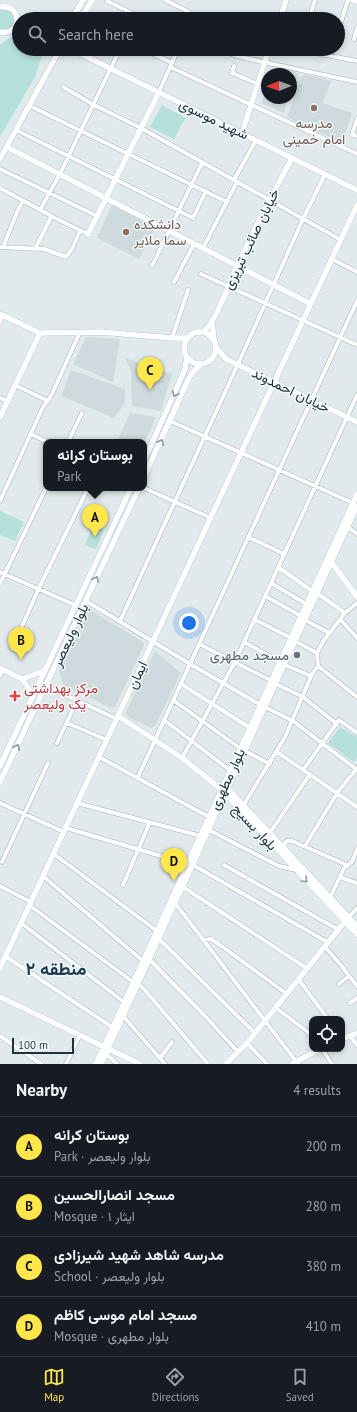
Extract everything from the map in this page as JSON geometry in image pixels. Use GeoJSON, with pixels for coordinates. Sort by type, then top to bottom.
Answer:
{"type":"FeatureCollection","features":[{"type":"Feature","properties":{"kind":"main road"},"geometry":{"type":"LineString","coordinates":[[76,12],[83,0]]}},
{"type":"Feature","properties":{"kind":"main road"},"geometry":{"type":"LineString","coordinates":[[85,12],[92,0]]}},
{"type":"Feature","properties":{"kind":"main road"},"geometry":{"type":"LineString","coordinates":[[282,12],[286,0]]}},
{"type":"Feature","properties":{"kind":"main road"},"geometry":{"type":"LineString","coordinates":[[0,7],[10,7],[15,12]]}},
{"type":"Feature","properties":{"kind":"main road"},"geometry":{"type":"LineString","coordinates":[[0,38],[12,28]]}},
{"type":"Feature","properties":{"kind":"main road"},"geometry":{"type":"LineString","coordinates":[[0,32],[10,31]]}},
{"type":"Feature","properties":{"kind":"main road"},"geometry":{"type":"LineString","coordinates":[[0,159],[56,56]]}},
{"type":"Feature","properties":{"kind":"main road","name":"شهید موسوی"},"geometry":{"type":"LineString","coordinates":[[85,56],[357,190]]}},
{"type":"Feature","properties":{"kind":"main road"},"geometry":{"type":"LineString","coordinates":[[242,133],[268,56]]}},
{"type":"Feature","properties":{"kind":"main road"},"geometry":{"type":"LineString","coordinates":[[88,234],[159,92]]}},
{"type":"Feature","properties":{"kind":"main road"},"geometry":{"type":"LineString","coordinates":[[7,147],[311,304]]}},
{"type":"Feature","properties":{"kind":"main road","name":"خیابان صائب تبریزی"},"geometry":{"type":"LineString","coordinates":[[204,332],[212,322],[269,200],[292,158]]}},
{"type":"Feature","properties":{"kind":"main road","name":"ایمان"},"geometry":{"type":"LineString","coordinates":[[0,968],[357,205]]}},
{"type":"Feature","properties":{"kind":"main road"},"geometry":{"type":"LineString","coordinates":[[2,315],[40,333],[101,332],[188,338]]}},
{"type":"Feature","properties":{"kind":"main road"},"geometry":{"type":"LineString","coordinates":[[209,362],[215,355],[216,347],[212,322]]}},
{"type":"Feature","properties":{"kind":"main road"},"geometry":{"type":"LineString","coordinates":[[0,417],[40,333]]}},
{"type":"Feature","properties":{"kind":"main road"},"geometry":{"type":"LineString","coordinates":[[214,339],[208,333],[195,333],[188,338],[185,345],[185,353],[193,363],[202,364],[226,359],[216,347]]}},
{"type":"Feature","properties":{"kind":"main road"},"geometry":{"type":"LineString","coordinates":[[172,338],[185,345]]}},
{"type":"Feature","properties":{"kind":"main road"},"geometry":{"type":"LineString","coordinates":[[147,454],[182,376],[187,357]]}},
{"type":"Feature","properties":{"kind":"main road","name":"خیابان احمدوند"},"geometry":{"type":"LineString","coordinates":[[226,359],[357,422]]}},
{"type":"Feature","properties":{"kind":"main road"},"geometry":{"type":"LineString","coordinates":[[147,471],[188,380],[196,369],[202,364]]}},
{"type":"Feature","properties":{"kind":"main road","name":"بلوار ولیعصر"},"geometry":{"type":"LineString","coordinates":[[0,766],[130,491]]}},
{"type":"Feature","properties":{"kind":"main road","name":"بلوار ولیعصر"},"geometry":{"type":"LineString","coordinates":[[0,782],[138,491]]}},
{"type":"Feature","properties":{"kind":"main road","name":"بلوار مطهری"},"geometry":{"type":"LineString","coordinates":[[303,618],[306,604],[332,563],[348,527],[357,494]]}},
{"type":"Feature","properties":{"kind":"main road","name":"بلوار مطهری"},"geometry":{"type":"LineString","coordinates":[[96,1064],[106,1050],[123,1016],[143,961],[190,865],[209,830],[282,663],[355,505]]}},
{"type":"Feature","properties":{"kind":"main road"},"geometry":{"type":"LineString","coordinates":[[332,563],[357,597]]}},
{"type":"Feature","properties":{"kind":"main road"},"geometry":{"type":"LineString","coordinates":[[76,605],[86,601]]}},
{"type":"Feature","properties":{"kind":"main road"},"geometry":{"type":"LineString","coordinates":[[2,669],[22,679],[33,695]]}},
{"type":"Feature","properties":{"kind":"main road"},"geometry":{"type":"LineString","coordinates":[[22,679],[44,671]]}},
{"type":"Feature","properties":{"kind":"main road","name":"بلوار مطهری"},"geometry":{"type":"LineString","coordinates":[[101,1064],[112,1027],[159,939],[183,887],[200,836],[209,817],[225,791],[231,771],[243,750],[250,728],[263,706]]}},
{"type":"Feature","properties":{"kind":"main road"},"geometry":{"type":"LineString","coordinates":[[117,718],[155,739],[225,791]]}},
{"type":"Feature","properties":{"kind":"main road","name":"بلوار بسیج"},"geometry":{"type":"LineString","coordinates":[[225,791],[243,806],[330,898],[357,934]]}},
{"type":"Feature","properties":{"kind":"main road","name":"بلوار بسیج"},"geometry":{"type":"LineString","coordinates":[[225,791],[296,870],[347,919],[357,926]]}},
{"type":"Feature","properties":{"kind":"main road"},"geometry":{"type":"LineString","coordinates":[[226,1064],[247,1043],[347,919]]}},
{"type":"Feature","properties":{"kind":"main road"},"geometry":{"type":"LineString","coordinates":[[0,997],[80,1035],[106,1050],[140,1064]]}},
{"type":"Feature","properties":{"kind":"main road"},"geometry":{"type":"LineString","coordinates":[[345,1037],[357,1033]]}},
{"type":"Feature","properties":{"kind":"main road"},"geometry":{"type":"LineString","coordinates":[[296,1063],[316,1052]]}},
{"type":"Feature","properties":{"kind":"street"},"geometry":{"type":"LineString","coordinates":[[165,0],[189,12]]}},
{"type":"Feature","properties":{"kind":"street"},"geometry":{"type":"LineString","coordinates":[[311,12],[315,0]]}},
{"type":"Feature","properties":{"kind":"street"},"geometry":{"type":"LineString","coordinates":[[345,13],[350,0],[357,2]]}},
{"type":"Feature","properties":{"kind":"street"},"geometry":{"type":"LineString","coordinates":[[107,1],[127,12]]}},
{"type":"Feature","properties":{"kind":"street"},"geometry":{"type":"LineString","coordinates":[[354,39],[357,28]]}},
{"type":"Feature","properties":{"kind":"street"},"geometry":{"type":"LineString","coordinates":[[40,210],[60,174],[117,56]]}},
{"type":"Feature","properties":{"kind":"street"},"geometry":{"type":"LineString","coordinates":[[155,56],[251,105],[357,154]]}},
{"type":"Feature","properties":{"kind":"street"},"geometry":{"type":"LineString","coordinates":[[159,92],[175,56]]}},
{"type":"Feature","properties":{"kind":"street"},"geometry":{"type":"LineString","coordinates":[[240,56],[265,63],[357,82]]}},
{"type":"Feature","properties":{"kind":"street"},"geometry":{"type":"LineString","coordinates":[[330,56],[357,61]]}},
{"type":"Feature","properties":{"kind":"street"},"geometry":{"type":"LineString","coordinates":[[234,66],[232,73],[258,84]]}},
{"type":"Feature","properties":{"kind":"street"},"geometry":{"type":"LineString","coordinates":[[63,87],[94,105],[141,128],[341,240]]}},
{"type":"Feature","properties":{"kind":"street"},"geometry":{"type":"LineString","coordinates":[[30,106],[227,202]]}},
{"type":"Feature","properties":{"kind":"street"},"geometry":{"type":"LineString","coordinates":[[355,135],[357,120]]}},
{"type":"Feature","properties":{"kind":"street"},"geometry":{"type":"LineString","coordinates":[[16,130],[193,218],[195,217],[206,191]]}},
{"type":"Feature","properties":{"kind":"street"},"geometry":{"type":"LineString","coordinates":[[203,248],[227,202],[256,140]]}},
{"type":"Feature","properties":{"kind":"street"},"geometry":{"type":"LineString","coordinates":[[152,266],[202,163]]}},
{"type":"Feature","properties":{"kind":"street"},"geometry":{"type":"LineString","coordinates":[[0,169],[97,216]]}},
{"type":"Feature","properties":{"kind":"street"},"geometry":{"type":"LineString","coordinates":[[120,621],[303,219],[325,174]]}},
{"type":"Feature","properties":{"kind":"street"},"geometry":{"type":"LineString","coordinates":[[0,188],[88,234]]}},
{"type":"Feature","properties":{"kind":"street"},"geometry":{"type":"LineString","coordinates":[[23,201],[1,247],[44,249],[66,257],[72,250],[80,231]]}},
{"type":"Feature","properties":{"kind":"street"},"geometry":{"type":"LineString","coordinates":[[35,249],[51,216]]}},
{"type":"Feature","properties":{"kind":"street"},"geometry":{"type":"LineString","coordinates":[[174,282],[194,244]]}},
{"type":"Feature","properties":{"kind":"street"},"geometry":{"type":"LineString","coordinates":[[332,259],[357,272]]}},
{"type":"Feature","properties":{"kind":"street"},"geometry":{"type":"LineString","coordinates":[[201,274],[357,345]]}},
{"type":"Feature","properties":{"kind":"street"},"geometry":{"type":"LineString","coordinates":[[172,338],[188,290]]}},
{"type":"Feature","properties":{"kind":"street"},"geometry":{"type":"LineString","coordinates":[[138,777],[357,301]]}},
{"type":"Feature","properties":{"kind":"street"},"geometry":{"type":"LineString","coordinates":[[0,322],[2,315]]}},
{"type":"Feature","properties":{"kind":"street"},"geometry":{"type":"LineString","coordinates":[[0,501],[80,332]]}},
{"type":"Feature","properties":{"kind":"street"},"geometry":{"type":"LineString","coordinates":[[15,385],[48,401]]}},
{"type":"Feature","properties":{"kind":"street"},"geometry":{"type":"LineString","coordinates":[[182,758],[235,662],[357,395]]}},
{"type":"Feature","properties":{"kind":"street"},"geometry":{"type":"LineString","coordinates":[[0,398],[8,401]]}},
{"type":"Feature","properties":{"kind":"street"},"geometry":{"type":"LineString","coordinates":[[69,439],[82,413]]}},
{"type":"Feature","properties":{"kind":"street"},"geometry":{"type":"LineString","coordinates":[[170,422],[355,505]]}},
{"type":"Feature","properties":{"kind":"street"},"geometry":{"type":"LineString","coordinates":[[31,434],[43,440]]}},
{"type":"Feature","properties":{"kind":"street"},"geometry":{"type":"LineString","coordinates":[[147,489],[211,518]]}},
{"type":"Feature","properties":{"kind":"street"},"geometry":{"type":"LineString","coordinates":[[0,584],[45,491]]}},
{"type":"Feature","properties":{"kind":"street"},"geometry":{"type":"LineString","coordinates":[[12,649],[38,590],[87,491]]}},
{"type":"Feature","properties":{"kind":"street"},"geometry":{"type":"LineString","coordinates":[[348,527],[357,534]]}},
{"type":"Feature","properties":{"kind":"street"},"geometry":{"type":"LineString","coordinates":[[248,537],[284,554]]}},
{"type":"Feature","properties":{"kind":"street"},"geometry":{"type":"LineString","coordinates":[[278,567],[345,613]]}},
{"type":"Feature","properties":{"kind":"street"},"geometry":{"type":"LineString","coordinates":[[0,572],[38,590],[76,605]]}},
{"type":"Feature","properties":{"kind":"street"},"geometry":{"type":"LineString","coordinates":[[271,583],[306,604]]}},
{"type":"Feature","properties":{"kind":"street"},"geometry":{"type":"LineString","coordinates":[[265,596],[329,633]]}},
{"type":"Feature","properties":{"kind":"street"},"geometry":{"type":"LineString","coordinates":[[86,601],[223,684],[293,721],[357,769],[337,793],[305,846]]}},
{"type":"Feature","properties":{"kind":"street"},"geometry":{"type":"LineString","coordinates":[[243,806],[270,764],[293,721],[312,676],[318,666],[317,653],[329,633],[340,619],[357,603]]}},
{"type":"Feature","properties":{"kind":"street"},"geometry":{"type":"LineString","coordinates":[[254,619],[317,653]]}},
{"type":"Feature","properties":{"kind":"street"},"geometry":{"type":"LineString","coordinates":[[340,619],[357,638]]}},
{"type":"Feature","properties":{"kind":"street"},"geometry":{"type":"LineString","coordinates":[[244,642],[282,663],[312,676]]}},
{"type":"Feature","properties":{"kind":"street"},"geometry":{"type":"LineString","coordinates":[[199,644],[303,697],[338,722],[357,732]]}},
{"type":"Feature","properties":{"kind":"street"},"geometry":{"type":"LineString","coordinates":[[318,666],[357,697]]}},
{"type":"Feature","properties":{"kind":"street"},"geometry":{"type":"LineString","coordinates":[[0,676],[2,669]]}},
{"type":"Feature","properties":{"kind":"street"},"geometry":{"type":"LineString","coordinates":[[181,684],[250,728]]}},
{"type":"Feature","properties":{"kind":"street"},"geometry":{"type":"LineString","coordinates":[[46,686],[77,702],[117,718]]}},
{"type":"Feature","properties":{"kind":"street"},"geometry":{"type":"LineString","coordinates":[[174,700],[243,750],[270,764]]}},
{"type":"Feature","properties":{"kind":"street"},"geometry":{"type":"LineString","coordinates":[[57,742],[77,702]]}},
{"type":"Feature","properties":{"kind":"street"},"geometry":{"type":"LineString","coordinates":[[164,720],[231,771]]}},
{"type":"Feature","properties":{"kind":"street"},"geometry":{"type":"LineString","coordinates":[[303,770],[338,722]]}},
{"type":"Feature","properties":{"kind":"street"},"geometry":{"type":"LineString","coordinates":[[67,723],[107,740]]}},
{"type":"Feature","properties":{"kind":"street"},"geometry":{"type":"LineString","coordinates":[[277,752],[357,806]]}},
{"type":"Feature","properties":{"kind":"street"},"geometry":{"type":"LineString","coordinates":[[99,756],[209,817]]}},
{"type":"Feature","properties":{"kind":"street"},"geometry":{"type":"LineString","coordinates":[[2,862],[48,763]]}},
{"type":"Feature","properties":{"kind":"street"},"geometry":{"type":"LineString","coordinates":[[270,834],[310,774]]}},
{"type":"Feature","properties":{"kind":"street"},"geometry":{"type":"LineString","coordinates":[[0,803],[65,830],[138,849],[190,865],[327,945],[357,986]]}},
{"type":"Feature","properties":{"kind":"street"},"geometry":{"type":"LineString","coordinates":[[77,803],[200,836]]}},
{"type":"Feature","properties":{"kind":"street"},"geometry":{"type":"LineString","coordinates":[[123,885],[150,822]]}},
{"type":"Feature","properties":{"kind":"street"},"geometry":{"type":"LineString","coordinates":[[209,830],[279,866],[296,870]]}},
{"type":"Feature","properties":{"kind":"street"},"geometry":{"type":"LineString","coordinates":[[282,847],[287,842],[292,841],[348,865]]}},
{"type":"Feature","properties":{"kind":"street"},"geometry":{"type":"LineString","coordinates":[[330,898],[344,868],[352,862],[357,849]]}},
{"type":"Feature","properties":{"kind":"street"},"geometry":{"type":"LineString","coordinates":[[54,854],[157,931]]}},
{"type":"Feature","properties":{"kind":"street"},"geometry":{"type":"LineString","coordinates":[[224,865],[339,930]]}},
{"type":"Feature","properties":{"kind":"street"},"geometry":{"type":"LineString","coordinates":[[43,876],[143,961]]}},
{"type":"Feature","properties":{"kind":"street"},"geometry":{"type":"LineString","coordinates":[[340,876],[357,883]]}},
{"type":"Feature","properties":{"kind":"street"},"geometry":{"type":"LineString","coordinates":[[0,886],[30,904],[143,988],[208,1064]]}},
{"type":"Feature","properties":{"kind":"street"},"geometry":{"type":"LineString","coordinates":[[183,887],[308,969]]}},
{"type":"Feature","properties":{"kind":"street"},"geometry":{"type":"LineString","coordinates":[[175,903],[296,1063]]}},
{"type":"Feature","properties":{"kind":"street"},"geometry":{"type":"LineString","coordinates":[[347,919],[357,908]]}},
{"type":"Feature","properties":{"kind":"street"},"geometry":{"type":"LineString","coordinates":[[21,923],[124,1002]]}},
{"type":"Feature","properties":{"kind":"street"},"geometry":{"type":"LineString","coordinates":[[159,939],[255,1033]]}},
{"type":"Feature","properties":{"kind":"street"},"geometry":{"type":"LineString","coordinates":[[203,940],[211,939],[220,944],[287,994]]}},
{"type":"Feature","properties":{"kind":"street"},"geometry":{"type":"LineString","coordinates":[[5,956],[112,1027]]}},
{"type":"Feature","properties":{"kind":"street"},"geometry":{"type":"LineString","coordinates":[[149,959],[238,1052]]}},
{"type":"Feature","properties":{"kind":"street"},"geometry":{"type":"LineString","coordinates":[[339,984],[349,976]]}},
{"type":"Feature","properties":{"kind":"street"},"geometry":{"type":"LineString","coordinates":[[299,980],[326,1016]]}},
{"type":"Feature","properties":{"kind":"street"},"geometry":{"type":"LineString","coordinates":[[350,1002],[357,998]]}},
{"type":"Feature","properties":{"kind":"street"},"geometry":{"type":"LineString","coordinates":[[276,1008],[309,1033]]}},
{"type":"Feature","properties":{"kind":"street"},"geometry":{"type":"LineString","coordinates":[[123,1016],[165,1064]]}},
{"type":"Feature","properties":{"kind":"street"},"geometry":{"type":"LineString","coordinates":[[66,1064],[80,1035]]}},
{"type":"Feature","properties":{"kind":"street"},"geometry":{"type":"LineString","coordinates":[[0,1036],[41,1064]]}},
{"type":"Feature","properties":{"kind":"street"},"geometry":{"type":"LineString","coordinates":[[350,1036],[357,1045]]}},
{"type":"Feature","properties":{"kind":"street"},"geometry":{"type":"LineString","coordinates":[[160,1058],[172,1042]]}},
{"type":"Feature","properties":{"kind":"street"},"geometry":{"type":"LineString","coordinates":[[247,1043],[267,1064]]}},
{"type":"Feature","properties":{"kind":"street"},"geometry":{"type":"LineString","coordinates":[[106,1050],[117,1064]]}},
{"type":"Feature","properties":{"kind":"street"},"geometry":{"type":"LineString","coordinates":[[323,1052],[332,1064]]}},
{"type":"Feature","properties":{"kind":"shaded area","name":"مدرسه امام خمینی"},"geometry":{"type":"Polygon","coordinates":[[[303,74],[331,81],[323,103],[352,113],[342,143],[287,117],[292,104],[297,104],[297,90],[303,74]]]}},
{"type":"Feature","properties":{"kind":"shaded area"},"geometry":{"type":"Polygon","coordinates":[[[263,104],[286,104],[284,113],[263,104]]]}},
{"type":"Feature","properties":{"kind":"shaded area","name":"دانشکده سما ملایر"},"geometry":{"type":"Polygon","coordinates":[[[112,205],[155,227],[139,259],[97,238],[112,205]]]}},
{"type":"Feature","properties":{"kind":"shaded area"},"geometry":{"type":"Polygon","coordinates":[[[86,337],[120,339],[113,382],[73,364],[86,337]]]}},
{"type":"Feature","properties":{"kind":"shaded area"},"geometry":{"type":"Polygon","coordinates":[[[125,358],[172,374],[161,411],[132,406],[131,370],[125,358]]]}},
{"type":"Feature","properties":{"kind":"shaded area"},"geometry":{"type":"Polygon","coordinates":[[[71,370],[125,389],[125,403],[114,418],[61,396],[71,370]]]}},
{"type":"Feature","properties":{"kind":"shaded area"},"geometry":{"type":"Polygon","coordinates":[[[130,413],[156,417],[146,439],[118,439],[130,413]]]}},
{"type":"Feature","properties":{"kind":"shaded area"},"geometry":{"type":"Polygon","coordinates":[[[89,609],[143,642],[144,645],[115,707],[111,708],[64,686],[59,671],[89,609]]]}},
{"type":"Feature","properties":{"kind":"shaded area"},"geometry":{"type":"Polygon","coordinates":[[[155,651],[181,673],[155,726],[151,728],[128,717],[126,712],[155,651]]]}},
{"type":"Feature","properties":{"kind":"green space"},"geometry":{"type":"Polygon","coordinates":[[[0,9],[10,11],[12,14],[12,26],[9,29],[0,29],[0,9]]]}},
{"type":"Feature","properties":{"kind":"green space"},"geometry":{"type":"Polygon","coordinates":[[[12,37],[12,56],[42,56],[35,77],[0,137],[0,45],[12,37]]]}},
{"type":"Feature","properties":{"kind":"green space"},"geometry":{"type":"Polygon","coordinates":[[[162,105],[185,118],[174,139],[150,127],[162,105]]]}},
{"type":"Feature","properties":{"kind":"green space"},"geometry":{"type":"Polygon","coordinates":[[[0,511],[24,522],[15,541],[0,535],[0,511]]]}},
{"type":"Feature","properties":{"kind":"green space"},"geometry":{"type":"Polygon","coordinates":[[[93,525],[104,530],[96,549],[85,545],[93,525]]]}},
{"type":"Feature","properties":{"kind":"green space"},"geometry":{"type":"Polygon","coordinates":[[[340,727],[357,737],[357,758],[354,762],[328,743],[340,727]]]}},
{"type":"Feature","properties":{"kind":"place","name":"مدرسه امام خمینی"},"geometry":{"type":"Point","coordinates":[314,108]}},
{"type":"Feature","properties":{"kind":"place","name":"دانشکده سما ملایر"},"geometry":{"type":"Point","coordinates":[126,232]}},
{"type":"Feature","properties":{"kind":"place","name":"مدرسه شاهد شهید شیرزادی"},"geometry":{"type":"Point","coordinates":[150,390]}},
{"type":"Feature","properties":{"kind":"place","name":"بوستان کرانه"},"geometry":{"type":"Point","coordinates":[95,537]}},
{"type":"Feature","properties":{"kind":"place","name":"مسجد مطهری"},"geometry":{"type":"Point","coordinates":[297,655]}},
{"type":"Feature","properties":{"kind":"place","name":"مسجد انصارالحسین"},"geometry":{"type":"Point","coordinates":[21,660]}},
{"type":"Feature","properties":{"kind":"place","name":"مرکز بهداشتی یک ولیعصر"},"geometry":{"type":"Point","coordinates":[15,696]}},
{"type":"Feature","properties":{"kind":"place","name":"مسجد امام موسی کاظم"},"geometry":{"type":"Point","coordinates":[174,881]}},
{"type":"Feature","properties":{"kind":"district","name":"منطقه ۲"},"geometry":{"type":"Point","coordinates":[56,968]}}]}
